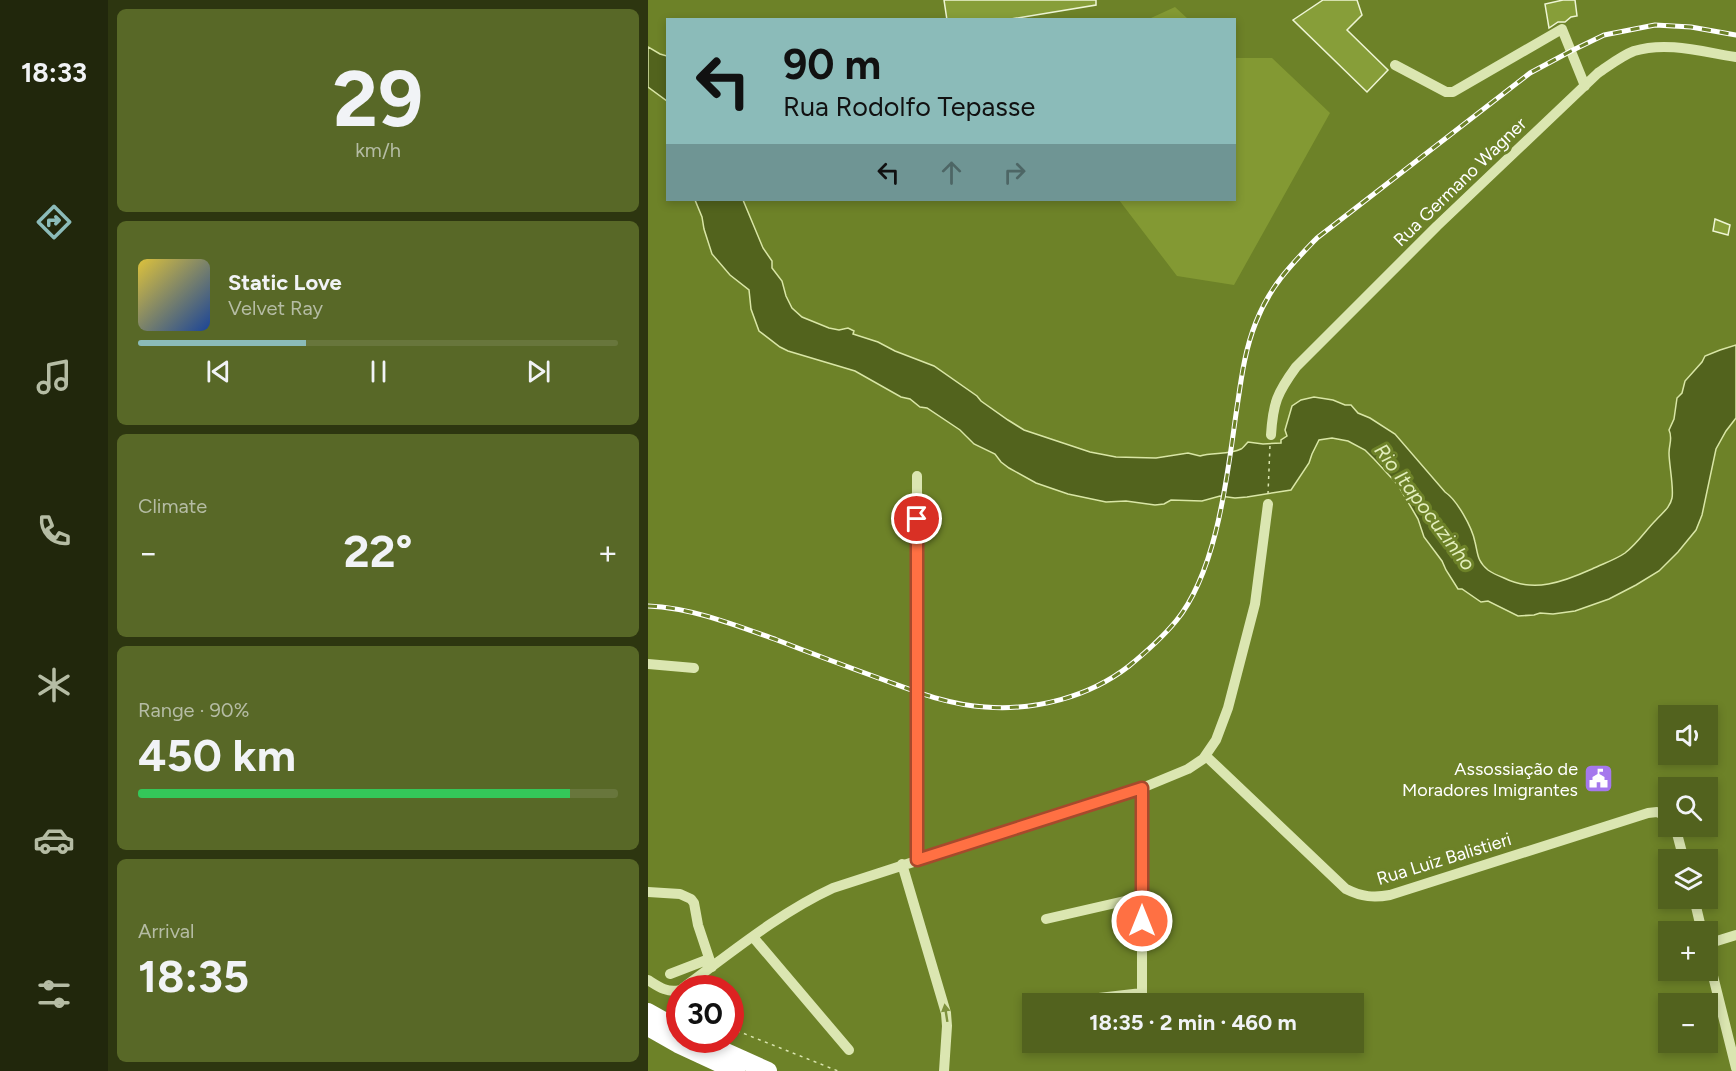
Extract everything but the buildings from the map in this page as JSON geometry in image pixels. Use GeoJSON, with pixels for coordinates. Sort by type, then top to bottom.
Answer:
{"type":"FeatureCollection","features":[{"type":"Feature","properties":{"kind":"highway"},"geometry":{"type":"LineString","coordinates":[[648,1012],[666,1022]]}},
{"type":"Feature","properties":{"kind":"highway"},"geometry":{"type":"LineString","coordinates":[[648,1027],[736,1071]]}},
{"type":"Feature","properties":{"kind":"highway"},"geometry":{"type":"LineString","coordinates":[[728,1053],[768,1071]]}},
{"type":"Feature","properties":{"kind":"street"},"geometry":{"type":"LineString","coordinates":[[1395,65],[1446,92],[1453,92],[1562,29],[1585,86]]}},
{"type":"Feature","properties":{"kind":"street","name":"Rua Germano Wagner"},"geometry":{"type":"LineString","coordinates":[[1271,435],[1272,414],[1280,389],[1296,367],[1437,226],[1559,110],[1616,60],[1634,51],[1656,47],[1676,47],[1736,57]]}},
{"type":"Feature","properties":{"kind":"street"},"geometry":{"type":"LineString","coordinates":[[917,476],[917,860]]}},
{"type":"Feature","properties":{"kind":"street"},"geometry":{"type":"LineString","coordinates":[[697,975],[711,963],[812,898],[833,888],[1142,788],[1188,769],[1206,756],[1216,741],[1228,708],[1255,604],[1268,504]]}},
{"type":"Feature","properties":{"kind":"street"},"geometry":{"type":"LineString","coordinates":[[648,664],[693,668]]}},
{"type":"Feature","properties":{"kind":"street","name":"Rua Luiz Balistieri"},"geometry":{"type":"LineString","coordinates":[[1206,756],[1346,890],[1374,898],[1390,895],[1648,813],[1658,812]]}},
{"type":"Feature","properties":{"kind":"street"},"geometry":{"type":"LineString","coordinates":[[1142,788],[1142,993]]}},
{"type":"Feature","properties":{"kind":"street"},"geometry":{"type":"LineString","coordinates":[[902,864],[946,1013],[944,1071]]}},
{"type":"Feature","properties":{"kind":"street"},"geometry":{"type":"LineString","coordinates":[[648,892],[680,894],[691,899],[711,963]]}},
{"type":"Feature","properties":{"kind":"street"},"geometry":{"type":"LineString","coordinates":[[1046,918],[1142,897]]}},
{"type":"Feature","properties":{"kind":"street"},"geometry":{"type":"LineString","coordinates":[[1718,941],[1736,935]]}},
{"type":"Feature","properties":{"kind":"street"},"geometry":{"type":"LineString","coordinates":[[753,937],[849,1050]]}},
{"type":"Feature","properties":{"kind":"street"},"geometry":{"type":"LineString","coordinates":[[669,974],[711,963]]}},
{"type":"Feature","properties":{"kind":"street"},"geometry":{"type":"LineString","coordinates":[[648,980],[666,990]]}},
{"type":"Feature","properties":{"kind":"street"},"geometry":{"type":"LineString","coordinates":[[1714,981],[1736,1068]]}},
{"type":"Feature","properties":{"kind":"path"},"geometry":{"type":"LineString","coordinates":[[1268,504],[1271,435]]}},
{"type":"Feature","properties":{"kind":"path"},"geometry":{"type":"LineString","coordinates":[[744,1034],[838,1071]]}},
{"type":"Feature","properties":{"kind":"shaded area"},"geometry":{"type":"Polygon","coordinates":[[[1175,7],[1187,18],[1151,18],[1175,7]]]}},
{"type":"Feature","properties":{"kind":"shaded area"},"geometry":{"type":"Polygon","coordinates":[[[1236,58],[1272,58],[1330,113],[1234,285],[1177,276],[1120,201],[1236,201],[1236,58]]]}},
{"type":"Feature","properties":{"kind":"water"},"geometry":{"type":"Polygon","coordinates":[[[648,47],[666,56],[666,100],[648,87],[648,47]]]}},
{"type":"Feature","properties":{"kind":"water","name":"Rio Itapocuzinho"},"geometry":{"type":"Polygon","coordinates":[[[695,201],[743,201],[763,248],[772,261],[772,268],[782,281],[792,308],[802,317],[829,328],[839,330],[848,328],[854,331],[853,334],[934,366],[1024,430],[1090,452],[1116,457],[1156,458],[1188,453],[1200,456],[1232,452],[1242,449],[1248,442],[1281,443],[1281,440],[1287,436],[1285,430],[1292,406],[1301,400],[1314,397],[1351,405],[1358,413],[1395,434],[1450,496],[1471,529],[1482,564],[1491,572],[1526,585],[1559,582],[1617,558],[1638,541],[1666,510],[1672,498],[1669,430],[1674,419],[1677,398],[1682,393],[1685,381],[1705,356],[1736,345],[1736,418],[1716,449],[1702,515],[1696,530],[1659,571],[1609,599],[1575,611],[1518,616],[1488,601],[1481,602],[1462,589],[1458,589],[1442,561],[1424,537],[1418,519],[1398,485],[1365,450],[1348,441],[1332,438],[1319,440],[1309,463],[1291,490],[1247,497],[1220,496],[1202,501],[1171,500],[1155,505],[1126,501],[1106,502],[1068,494],[1036,483],[1009,468],[995,454],[974,444],[960,430],[927,408],[920,407],[910,399],[901,397],[855,371],[788,351],[759,331],[751,309],[749,290],[730,275],[712,254],[695,201]]]}},
{"type":"Feature","properties":{"kind":"railway"},"geometry":{"type":"LineString","coordinates":[[648,606],[665,607],[714,618],[909,689],[959,704],[1004,708],[1023,707],[1061,700],[1097,686],[1129,666],[1154,645],[1176,621],[1190,600],[1211,550],[1218,522],[1229,466],[1243,367],[1252,333],[1268,297],[1290,267],[1317,238],[1530,73],[1604,35],[1655,25],[1691,27],[1736,35]]}},
{"type":"Feature","properties":{"kind":"place","name":"Assossiação de Moradores Imigrantes"},"geometry":{"type":"Point","coordinates":[1599,779]}},
{"type":"Feature","properties":{"kind":"route"},"geometry":{"type":"LineString","coordinates":[[917,519],[917,860],[1142,788],[1142,921]]}}]}
